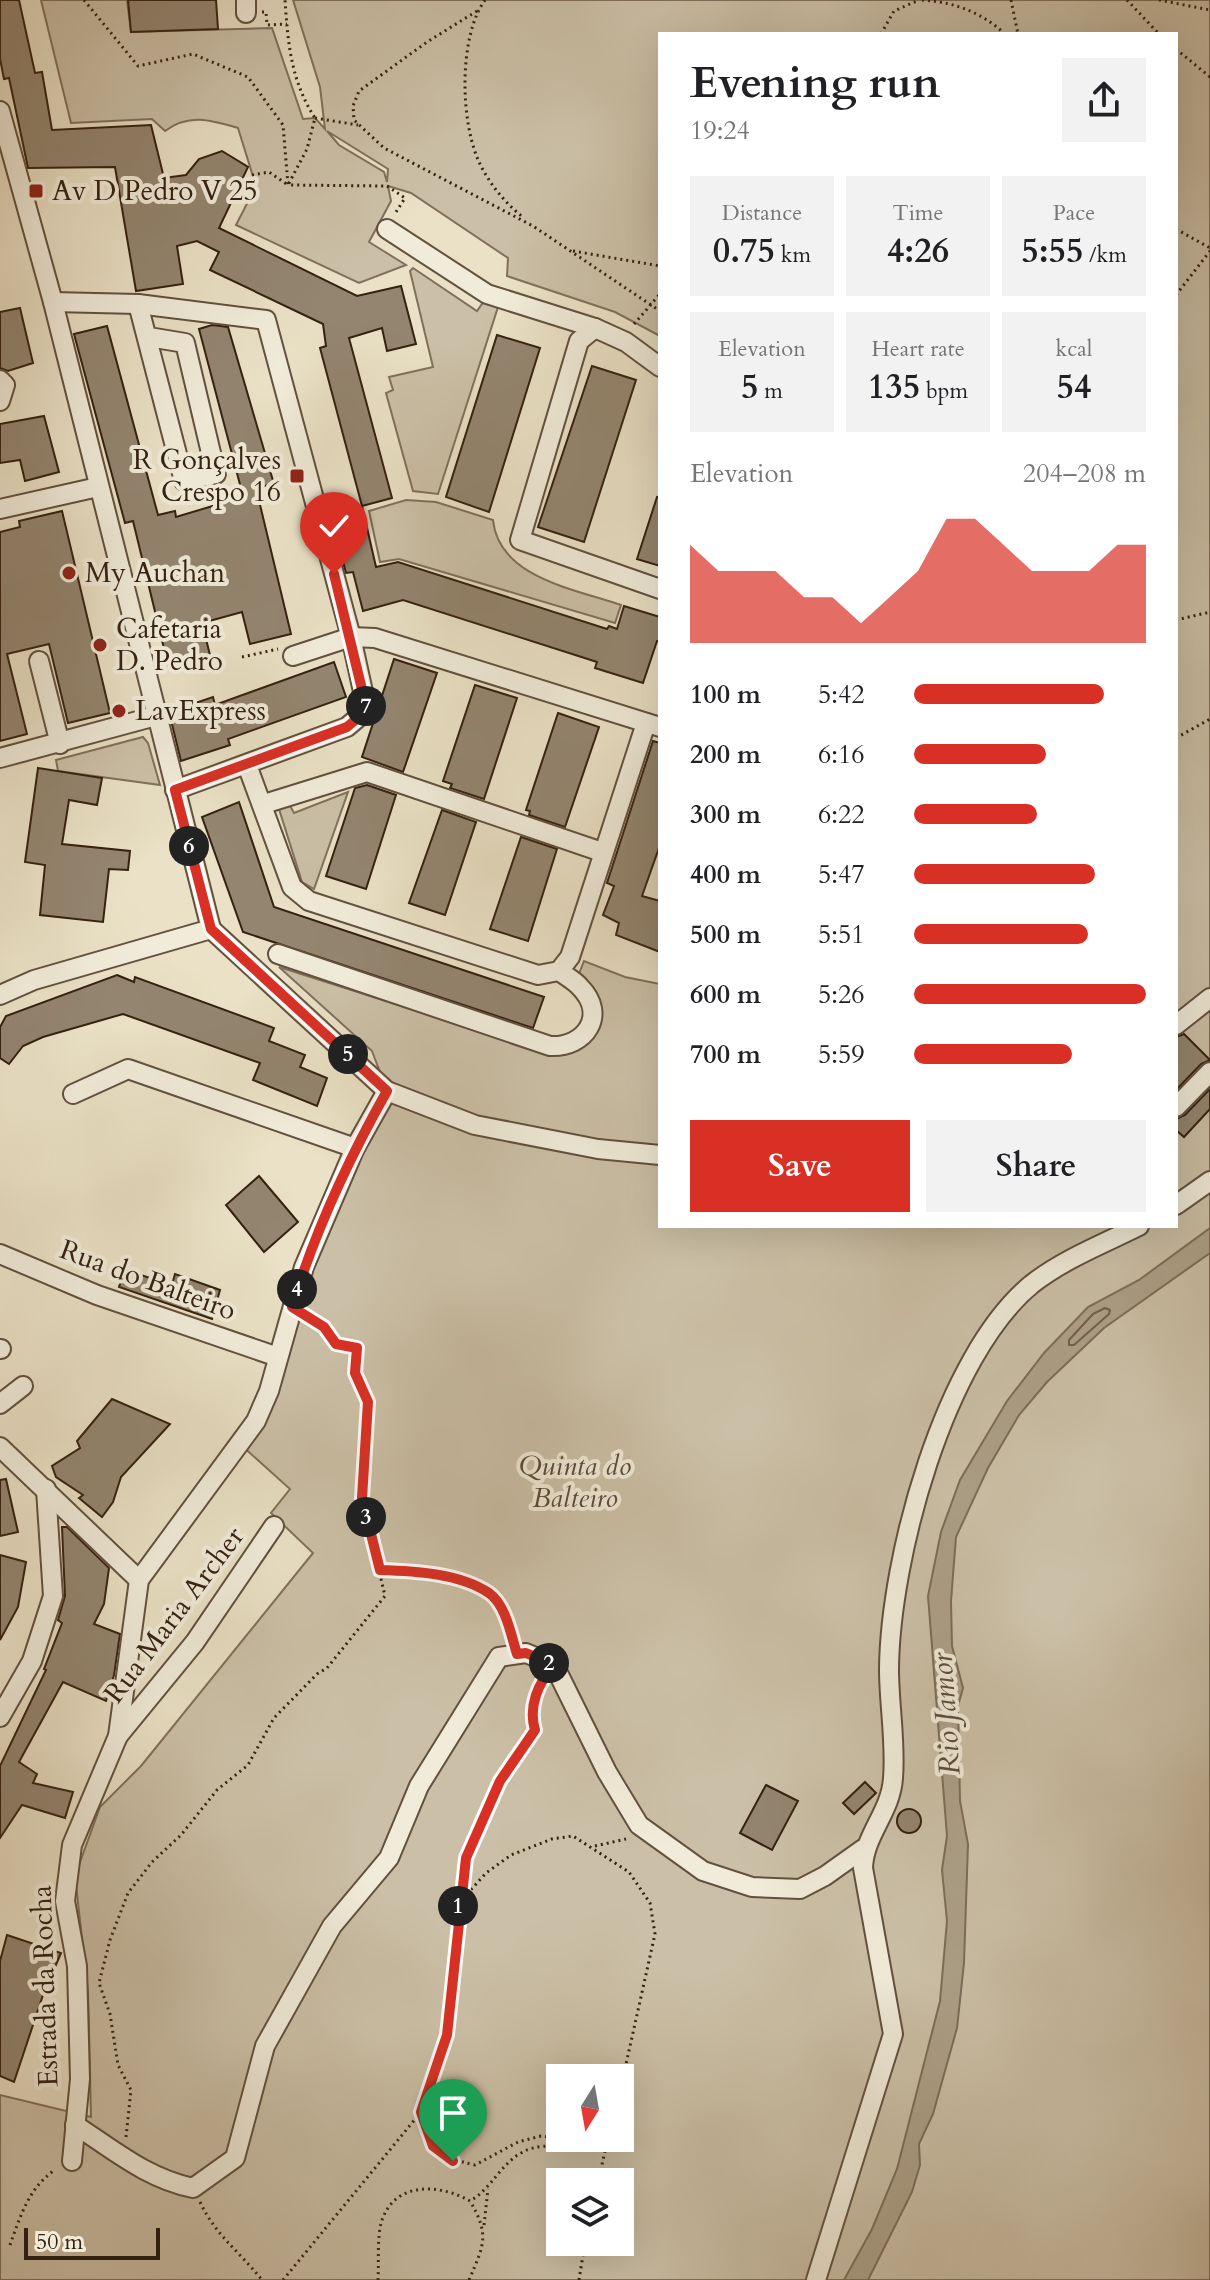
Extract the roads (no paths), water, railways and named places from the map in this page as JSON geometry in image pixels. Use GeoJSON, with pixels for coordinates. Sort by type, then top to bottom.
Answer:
{"type":"FeatureCollection","features":[{"type":"Feature","properties":{"kind":"street"},"geometry":{"type":"LineString","coordinates":[[0,111],[7,167],[53,302],[211,929],[387,1091],[475,1125],[598,1149],[658,1155]]}},
{"type":"Feature","properties":{"kind":"street"},"geometry":{"type":"LineString","coordinates":[[387,229],[487,294],[595,328],[626,342],[658,366]]}},
{"type":"Feature","properties":{"kind":"street"},"geometry":{"type":"LineString","coordinates":[[53,302],[138,304],[266,320],[351,637],[367,710],[347,727],[175,790]]}},
{"type":"Feature","properties":{"kind":"street"},"geometry":{"type":"LineString","coordinates":[[138,304],[184,481],[216,474],[185,343],[149,337]]}},
{"type":"Feature","properties":{"kind":"street"},"geometry":{"type":"LineString","coordinates":[[595,328],[579,341],[520,540],[658,588]]}},
{"type":"Feature","properties":{"kind":"street"},"geometry":{"type":"LineString","coordinates":[[0,380],[5,385],[0,401]]}},
{"type":"Feature","properties":{"kind":"street"},"geometry":{"type":"LineString","coordinates":[[0,509],[98,487]]}},
{"type":"Feature","properties":{"kind":"street"},"geometry":{"type":"LineString","coordinates":[[247,765],[264,804],[292,887],[309,901],[538,975],[559,971],[570,957],[602,852],[653,725],[375,638],[351,637],[293,656]]}},
{"type":"Feature","properties":{"kind":"street"},"geometry":{"type":"LineString","coordinates":[[39,661],[60,744]]}},
{"type":"Feature","properties":{"kind":"street"},"geometry":{"type":"LineString","coordinates":[[0,758],[156,716]]}},
{"type":"Feature","properties":{"kind":"street"},"geometry":{"type":"LineString","coordinates":[[264,804],[367,772],[602,852]]}},
{"type":"Feature","properties":{"kind":"street"},"geometry":{"type":"LineString","coordinates":[[0,995],[34,980],[211,929]]}},
{"type":"Feature","properties":{"kind":"street"},"geometry":{"type":"LineString","coordinates":[[278,954],[550,1046],[568,1047],[583,1038],[592,1021],[591,1011],[581,987],[559,971]]}},
{"type":"Feature","properties":{"kind":"street"},"geometry":{"type":"LineString","coordinates":[[1178,1023],[1210,998]]}},
{"type":"Feature","properties":{"kind":"street"},"geometry":{"type":"LineString","coordinates":[[73,1094],[128,1069],[355,1148]]}},
{"type":"Feature","properties":{"kind":"street"},"geometry":{"type":"LineString","coordinates":[[1178,1105],[1210,1072]]}},
{"type":"Feature","properties":{"kind":"street"},"geometry":{"type":"LineString","coordinates":[[0,1447],[139,1580],[256,1421],[304,1267],[355,1148],[387,1091]]}},
{"type":"Feature","properties":{"kind":"street"},"geometry":{"type":"LineString","coordinates":[[1178,1204],[1210,1181]]}},
{"type":"Feature","properties":{"kind":"street"},"geometry":{"type":"LineString","coordinates":[[75,2125],[124,2159],[167,2183],[193,2188],[235,2158],[265,2046],[324,1939],[389,1858],[419,1786],[499,1657],[526,1653],[554,1665],[607,1772],[642,1827],[703,1871],[752,1887],[800,1889],[825,1876],[863,1849],[890,1797],[893,1777],[889,1667],[907,1538],[938,1441],[968,1364],[994,1327],[1031,1286],[1063,1264],[1135,1228]]}},
{"type":"Feature","properties":{"kind":"street","name":"Rua do Balteiro"},"geometry":{"type":"LineString","coordinates":[[0,1254],[97,1295],[278,1357]]}},
{"type":"Feature","properties":{"kind":"street"},"geometry":{"type":"LineString","coordinates":[[0,1404],[23,1386]]}},
{"type":"Feature","properties":{"kind":"street"},"geometry":{"type":"LineString","coordinates":[[0,1717],[32,1661],[53,1596],[46,1489]]}},
{"type":"Feature","properties":{"kind":"street","name":"Rua Maria Archer"},"geometry":{"type":"LineString","coordinates":[[118,1736],[195,1642],[274,1526]]}},
{"type":"Feature","properties":{"kind":"street","name":"Estrada da Rocha"},"geometry":{"type":"LineString","coordinates":[[72,2161],[80,2079],[77,1966],[65,1901],[72,1845],[118,1736],[139,1580]]}},
{"type":"Feature","properties":{"kind":"street"},"geometry":{"type":"LineString","coordinates":[[816,2280],[893,2034],[863,1868],[863,1849]]}},
{"type":"Feature","properties":{"kind":"water","name":"Rio Jamor"},"geometry":{"type":"Polygon","coordinates":[[[1210,1228],[1210,1253],[1104,1328],[1047,1382],[1019,1415],[988,1468],[956,1537],[951,1601],[952,1646],[963,1688],[958,1706],[960,1801],[968,1844],[964,1963],[957,2028],[933,2114],[919,2144],[920,2165],[912,2192],[868,2280],[844,2280],[872,2229],[897,2169],[940,2001],[947,1921],[942,1870],[947,1836],[928,1596],[941,1532],[960,1480],[1007,1401],[1044,1353],[1088,1307],[1139,1280],[1210,1228]]]}},
{"type":"Feature","properties":{"kind":"place","name":"Av D Pedro V 25"},"geometry":{"type":"Point","coordinates":[36,191]}},
{"type":"Feature","properties":{"kind":"place","name":"R Gonçalves Crespo 16"},"geometry":{"type":"Point","coordinates":[297,476]}},
{"type":"Feature","properties":{"kind":"place","name":"My Auchan"},"geometry":{"type":"Point","coordinates":[69,573]}},
{"type":"Feature","properties":{"kind":"place","name":"Cafetaria D. Pedro"},"geometry":{"type":"Point","coordinates":[100,645]}},
{"type":"Feature","properties":{"kind":"place","name":"LavExpress"},"geometry":{"type":"Point","coordinates":[119,711]}},
{"type":"Feature","properties":{"kind":"park label","name":"Quinta do Balteiro"},"geometry":{"type":"Point","coordinates":[575,1482]}}]}
